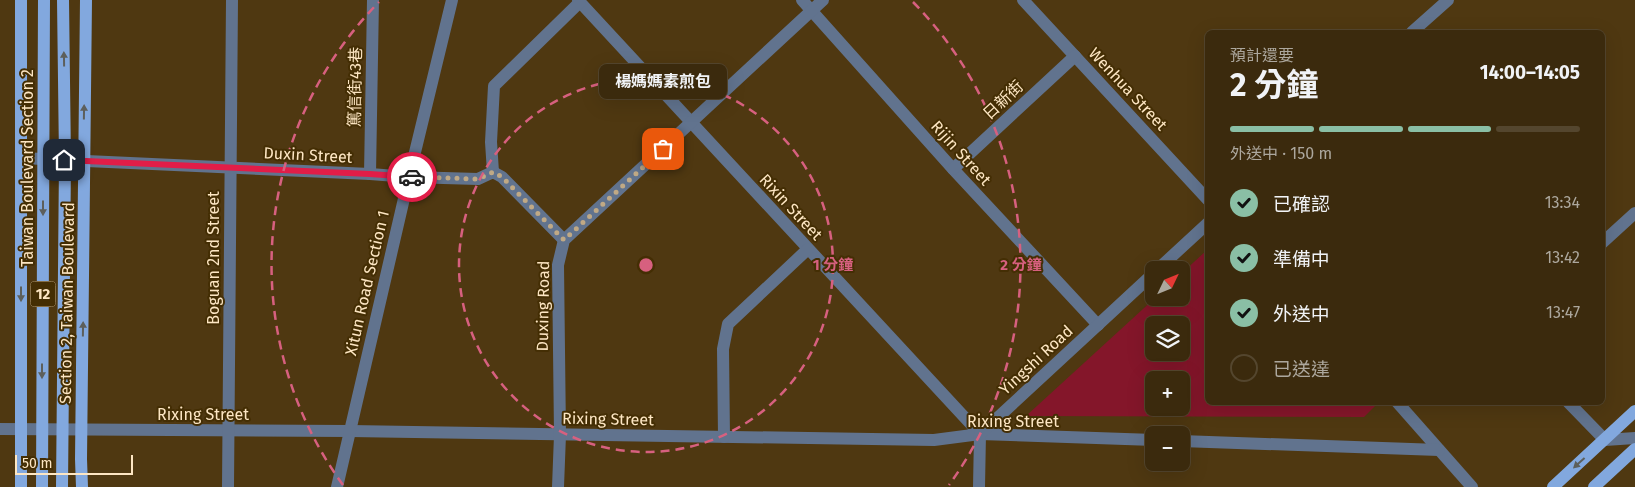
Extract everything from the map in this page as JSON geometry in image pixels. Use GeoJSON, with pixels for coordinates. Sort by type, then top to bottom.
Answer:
{"type":"FeatureCollection","features":[{"type":"Feature","properties":{"kind":"main road"},"geometry":{"type":"LineString","coordinates":[[21,0],[21,487]]}},
{"type":"Feature","properties":{"kind":"main road","name":"Taiwan Boulevard Section 2"},"geometry":{"type":"LineString","coordinates":[[42,487],[44,0]]}},
{"type":"Feature","properties":{"kind":"main road","name":"12"},"geometry":{"type":"LineString","coordinates":[[62,487],[63,0]]}},
{"type":"Feature","properties":{"kind":"main road","name":"Section 2, Taiwan Boulevard"},"geometry":{"type":"LineString","coordinates":[[82,487],[86,0]]}},
{"type":"Feature","properties":{"kind":"main road"},"geometry":{"type":"LineString","coordinates":[[1553,487],[1635,411]]}},
{"type":"Feature","properties":{"kind":"main road"},"geometry":{"type":"LineString","coordinates":[[1594,487],[1635,449]]}},
{"type":"Feature","properties":{"kind":"street","name":"Boguan 2nd Street"},"geometry":{"type":"LineString","coordinates":[[228,487],[232,0]]}},
{"type":"Feature","properties":{"kind":"street","name":"篤信街43巷"},"geometry":{"type":"LineString","coordinates":[[370,174],[373,0]]}},
{"type":"Feature","properties":{"kind":"street","name":"Xitun Road Section 1"},"geometry":{"type":"LineString","coordinates":[[337,487],[408,177],[452,0]]}},
{"type":"Feature","properties":{"kind":"street","name":"Rijin Street"},"geometry":{"type":"LineString","coordinates":[[802,0],[953,169],[1098,325]]}},
{"type":"Feature","properties":{"kind":"street","name":"Duxing Road"},"geometry":{"type":"LineString","coordinates":[[558,487],[560,435],[558,265],[564,240],[823,0]]}},
{"type":"Feature","properties":{"kind":"street","name":"Wenhua Street"},"geometry":{"type":"LineString","coordinates":[[1023,0],[1205,197]]}},
{"type":"Feature","properties":{"kind":"street"},"geometry":{"type":"LineString","coordinates":[[1414,30],[1448,0]]}},
{"type":"Feature","properties":{"kind":"street"},"geometry":{"type":"LineString","coordinates":[[564,240],[502,177],[493,172],[494,86],[579,1]]}},
{"type":"Feature","properties":{"kind":"street","name":"Rixin Street"},"geometry":{"type":"LineString","coordinates":[[579,1],[980,434]]}},
{"type":"Feature","properties":{"kind":"street","name":"日新街"},"geometry":{"type":"LineString","coordinates":[[953,169],[1075,56]]}},
{"type":"Feature","properties":{"kind":"street","name":"Duxin Street"},"geometry":{"type":"LineString","coordinates":[[21,158],[408,177],[478,179],[493,172]]}},
{"type":"Feature","properties":{"kind":"street"},"geometry":{"type":"LineString","coordinates":[[1605,240],[1635,212]]}},
{"type":"Feature","properties":{"kind":"street"},"geometry":{"type":"LineString","coordinates":[[1167,261],[1205,226]]}},
{"type":"Feature","properties":{"kind":"street"},"geometry":{"type":"LineString","coordinates":[[724,437],[723,349],[728,324],[808,249]]}},
{"type":"Feature","properties":{"kind":"street","name":"Yingshi Road"},"geometry":{"type":"LineString","coordinates":[[980,434],[1145,281]]}},
{"type":"Feature","properties":{"kind":"street"},"geometry":{"type":"LineString","coordinates":[[1403,405],[1472,487]]}},
{"type":"Feature","properties":{"kind":"street"},"geometry":{"type":"LineString","coordinates":[[1571,405],[1605,440],[1635,438]]}},
{"type":"Feature","properties":{"kind":"street","name":"Rixing Street"},"geometry":{"type":"LineString","coordinates":[[0,429],[350,431],[934,440],[980,434],[1145,440]]}},
{"type":"Feature","properties":{"kind":"street"},"geometry":{"type":"LineString","coordinates":[[979,487],[980,434]]}},
{"type":"Feature","properties":{"kind":"street"},"geometry":{"type":"LineString","coordinates":[[1190,441],[1439,450]]}},
{"type":"Feature","properties":{"kind":"shaded area"},"geometry":{"type":"Polygon","coordinates":[[[1205,252],[1205,405],[1376,405],[1364,417],[1026,416],[1146,306],[1190,306],[1190,266],[1205,252]]]}},
{"type":"Feature","properties":{"kind":"way so far"},"geometry":{"type":"LineString","coordinates":[[412,177],[478,179],[493,172],[502,177],[564,240],[663,149]]}},
{"type":"Feature","properties":{"kind":"place","name":"楊媽媽素煎包"},"geometry":{"type":"Point","coordinates":[663,149]}},
{"type":"Feature","properties":{"kind":"route"},"geometry":{"type":"LineString","coordinates":[[64,160],[412,177]]}}]}
